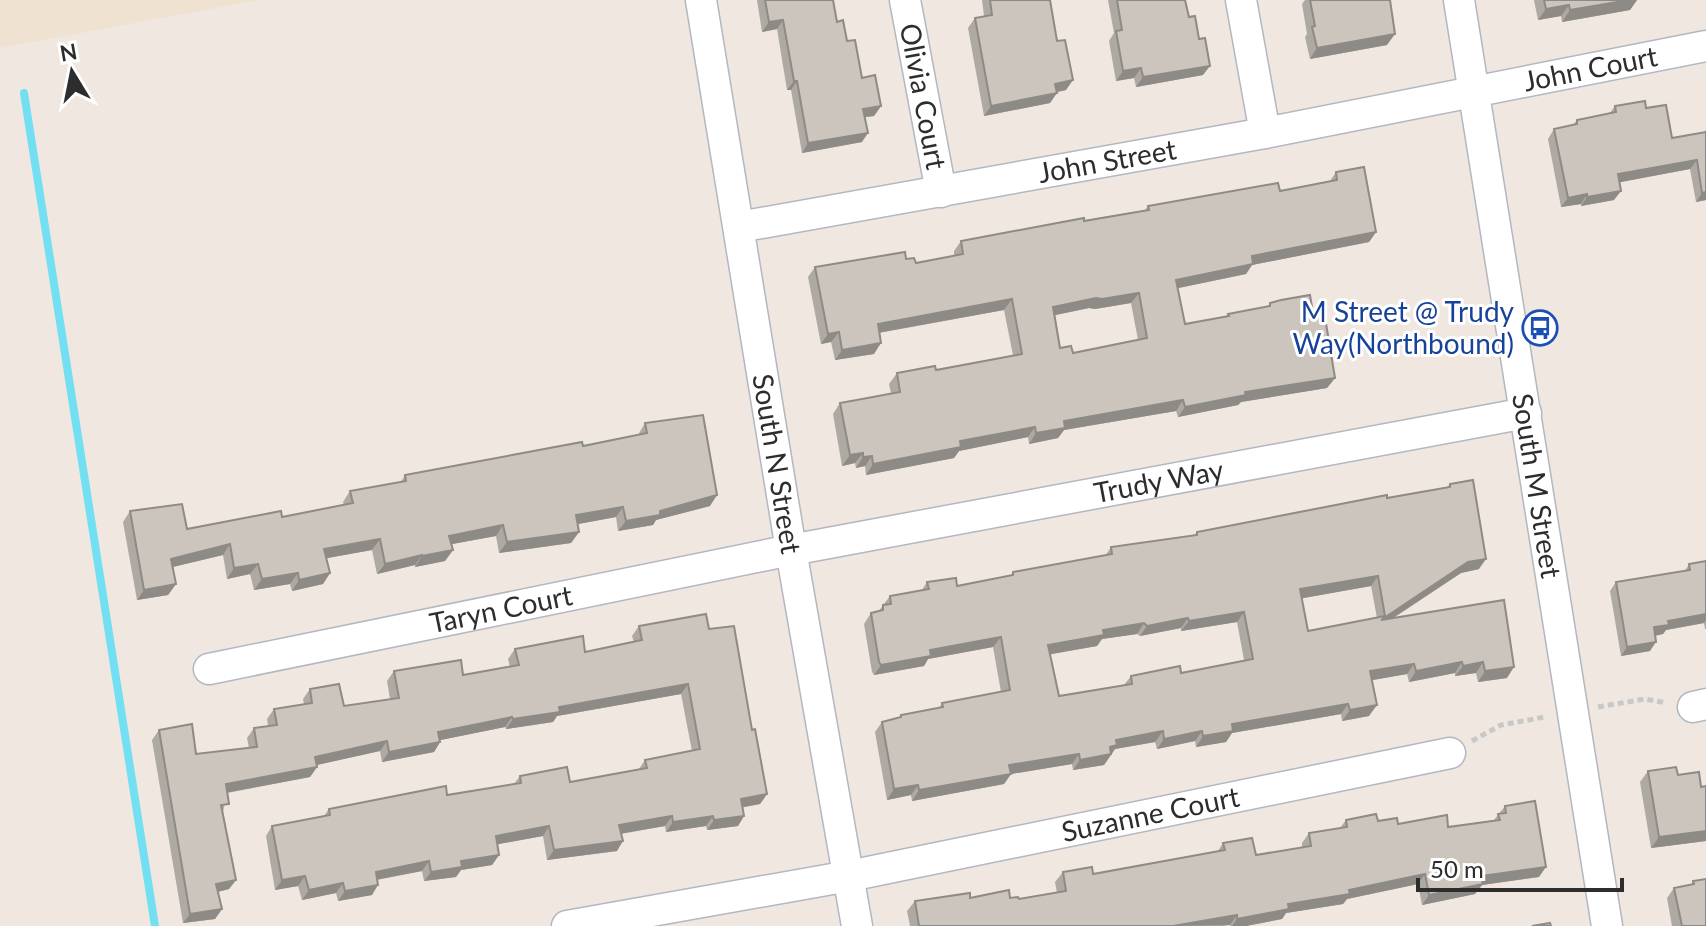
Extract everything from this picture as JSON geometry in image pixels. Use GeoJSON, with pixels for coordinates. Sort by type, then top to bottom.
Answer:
{"type":"FeatureCollection","features":[{"type":"Feature","properties":{"kind":"street","name":"South N Street"},"geometry":{"type":"LineString","coordinates":[[701,0],[791,550],[857,926]]}},
{"type":"Feature","properties":{"kind":"street","name":"Olivia Court"},"geometry":{"type":"LineString","coordinates":[[905,0],[941,192]]}},
{"type":"Feature","properties":{"kind":"street"},"geometry":{"type":"LineString","coordinates":[[1241,0],[1265,133]]}},
{"type":"Feature","properties":{"kind":"street","name":"South M Street"},"geometry":{"type":"LineString","coordinates":[[1459,0],[1607,926]]}},
{"type":"Feature","properties":{"kind":"street","name":"John Court"},"geometry":{"type":"LineString","coordinates":[[1475,93],[1706,46]]}},
{"type":"Feature","properties":{"kind":"street","name":"John Street"},"geometry":{"type":"LineString","coordinates":[[739,227],[1475,93]]}},
{"type":"Feature","properties":{"kind":"street","name":"Trudy Way"},"geometry":{"type":"LineString","coordinates":[[791,550],[1526,413]]}},
{"type":"Feature","properties":{"kind":"street","name":"Taryn Court"},"geometry":{"type":"LineString","coordinates":[[209,669],[791,550]]}},
{"type":"Feature","properties":{"kind":"street","name":"Suzanne Court"},"geometry":{"type":"LineString","coordinates":[[567,926],[849,876],[1450,753]]}},
{"type":"Feature","properties":{"kind":"shaded area"},"geometry":{"type":"Polygon","coordinates":[[[0,0],[259,0],[0,48],[0,0]]]}},
{"type":"Feature","properties":{"kind":"building"},"geometry":{"type":"Polygon","coordinates":[[[765,0],[833,0],[837,22],[843,20],[847,41],[855,40],[862,78],[875,75],[881,106],[863,109],[868,133],[808,143],[783,20],[769,22],[765,0]]]}},
{"type":"Feature","properties":{"kind":"building"},"geometry":{"type":"Polygon","coordinates":[[[990,0],[1050,0],[1057,41],[1065,40],[1073,80],[1055,84],[1057,93],[991,106],[975,18],[992,15],[990,0]]]}},
{"type":"Feature","properties":{"kind":"building"},"geometry":{"type":"Polygon","coordinates":[[[1117,0],[1185,0],[1189,17],[1195,16],[1199,39],[1205,38],[1210,66],[1143,77],[1141,68],[1123,71],[1116,31],[1122,30],[1117,0]]]}},
{"type":"Feature","properties":{"kind":"building"},"geometry":{"type":"Polygon","coordinates":[[[1310,0],[1390,0],[1395,34],[1317,48],[1310,0]]]}},
{"type":"Feature","properties":{"kind":"building"},"geometry":{"type":"Polygon","coordinates":[[[1544,0],[1629,0],[1570,10],[1569,5],[1546,9],[1544,0]]]}},
{"type":"Feature","properties":{"kind":"building"},"geometry":{"type":"Polygon","coordinates":[[[1645,101],[1646,108],[1666,105],[1672,138],[1706,132],[1706,192],[1702,193],[1697,160],[1618,174],[1621,191],[1568,198],[1554,129],[1577,124],[1577,120],[1616,112],[1615,106],[1645,101]]]}},
{"type":"Feature","properties":{"kind":"building"},"geometry":{"type":"Polygon","coordinates":[[[1364,167],[1376,232],[1252,256],[1253,264],[1176,280],[1185,324],[1310,295],[1313,313],[1324,311],[1335,378],[1245,392],[1246,395],[1185,407],[1183,400],[1064,421],[1065,428],[1036,433],[1035,427],[960,441],[961,447],[873,464],[872,456],[863,457],[863,453],[850,455],[840,403],[900,392],[897,373],[935,366],[936,370],[1022,354],[1012,299],[878,324],[881,343],[842,350],[839,332],[828,334],[815,267],[905,252],[906,259],[914,258],[916,263],[963,254],[961,241],[1084,218],[1084,221],[1149,210],[1148,206],[1278,183],[1280,191],[1337,180],[1336,172],[1364,167]],[[1139,293],[1053,307],[1060,348],[1071,346],[1073,353],[1147,338],[1139,293]]]}},
{"type":"Feature","properties":{"kind":"building"},"geometry":{"type":"Polygon","coordinates":[[[703,415],[717,495],[660,511],[660,515],[626,521],[623,507],[576,515],[579,532],[507,542],[503,525],[449,536],[453,550],[385,564],[380,539],[324,549],[330,573],[299,580],[298,573],[262,579],[258,564],[234,568],[230,544],[171,559],[176,584],[144,590],[130,511],[182,504],[187,529],[281,511],[282,517],[353,503],[350,491],[406,481],[405,475],[582,442],[583,446],[647,433],[645,423],[703,415]]]}},
{"type":"Feature","properties":{"kind":"building"},"geometry":{"type":"Polygon","coordinates":[[[1473,480],[1486,559],[1468,562],[1381,620],[1504,600],[1514,667],[1485,671],[1483,662],[1463,666],[1462,662],[1416,671],[1414,664],[1370,671],[1377,705],[1350,710],[1348,704],[1232,724],[1233,731],[1203,736],[1202,731],[1164,739],[1163,731],[1116,740],[1117,745],[1110,747],[1111,754],[1080,760],[1079,754],[1009,765],[1011,774],[919,790],[918,785],[894,789],[882,722],[943,707],[942,703],[1010,690],[1001,637],[930,650],[931,656],[881,665],[871,613],[891,604],[890,596],[929,589],[927,582],[956,578],[957,586],[1112,554],[1111,547],[1197,535],[1197,532],[1387,495],[1387,498],[1450,487],[1450,484],[1473,480]],[[1378,576],[1300,589],[1308,631],[1385,616],[1378,576]],[[1244,612],[1147,626],[1144,623],[1103,630],[1104,635],[1048,645],[1059,696],[1132,684],[1131,676],[1180,666],[1181,673],[1253,659],[1244,612]]]}},
{"type":"Feature","properties":{"kind":"building"},"geometry":{"type":"Polygon","coordinates":[[[1706,561],[1706,614],[1668,621],[1669,625],[1654,627],[1656,642],[1627,647],[1616,582],[1690,570],[1689,564],[1706,561]]]}},
{"type":"Feature","properties":{"kind":"building"},"geometry":{"type":"Polygon","coordinates":[[[706,614],[709,629],[734,626],[752,730],[755,729],[767,794],[741,799],[744,816],[714,820],[713,816],[673,822],[672,816],[619,825],[623,841],[554,850],[549,826],[496,836],[499,855],[461,861],[462,867],[431,872],[429,861],[376,872],[378,885],[345,891],[343,883],[309,890],[305,876],[282,880],[272,826],[330,815],[329,809],[446,786],[447,795],[521,783],[520,776],[567,767],[570,782],[647,768],[645,760],[700,749],[688,684],[559,707],[560,712],[512,717],[438,732],[440,742],[389,752],[387,741],[315,757],[317,767],[226,784],[229,804],[221,805],[236,880],[216,884],[222,909],[190,914],[159,730],[192,724],[196,754],[257,747],[254,728],[277,725],[274,709],[312,703],[310,689],[339,684],[344,706],[399,698],[394,671],[461,660],[463,675],[519,665],[515,649],[583,636],[585,652],[642,640],[639,626],[706,614]]]}},
{"type":"Feature","properties":{"kind":"building"},"geometry":{"type":"Polygon","coordinates":[[[1676,767],[1678,775],[1699,772],[1701,787],[1706,786],[1706,831],[1659,837],[1648,771],[1676,767]]]}},
{"type":"Feature","properties":{"kind":"building"},"geometry":{"type":"Polygon","coordinates":[[[1535,801],[1546,867],[1481,876],[1483,884],[1429,895],[1425,874],[1349,890],[1350,894],[1288,904],[1289,909],[1173,926],[919,926],[915,901],[970,893],[970,898],[1009,890],[1010,898],[1019,899],[1066,891],[1063,872],[1092,867],[1093,874],[1225,850],[1223,843],[1252,838],[1256,855],[1311,846],[1309,833],[1347,827],[1346,820],[1376,814],[1378,821],[1397,818],[1398,824],[1447,815],[1448,827],[1500,820],[1498,814],[1506,813],[1505,806],[1535,801]]]}},
{"type":"Feature","properties":{"kind":"building"},"geometry":{"type":"Polygon","coordinates":[[[1706,879],[1706,926],[1682,926],[1674,888],[1706,879]]]}},
{"type":"Feature","properties":{"kind":"waterway"},"geometry":{"type":"LineString","coordinates":[[24,93],[155,926]]}},
{"type":"Feature","properties":{"kind":"place","name":"M Street @ Trudy Way(Northbound)"},"geometry":{"type":"Point","coordinates":[1540,328]}}]}
